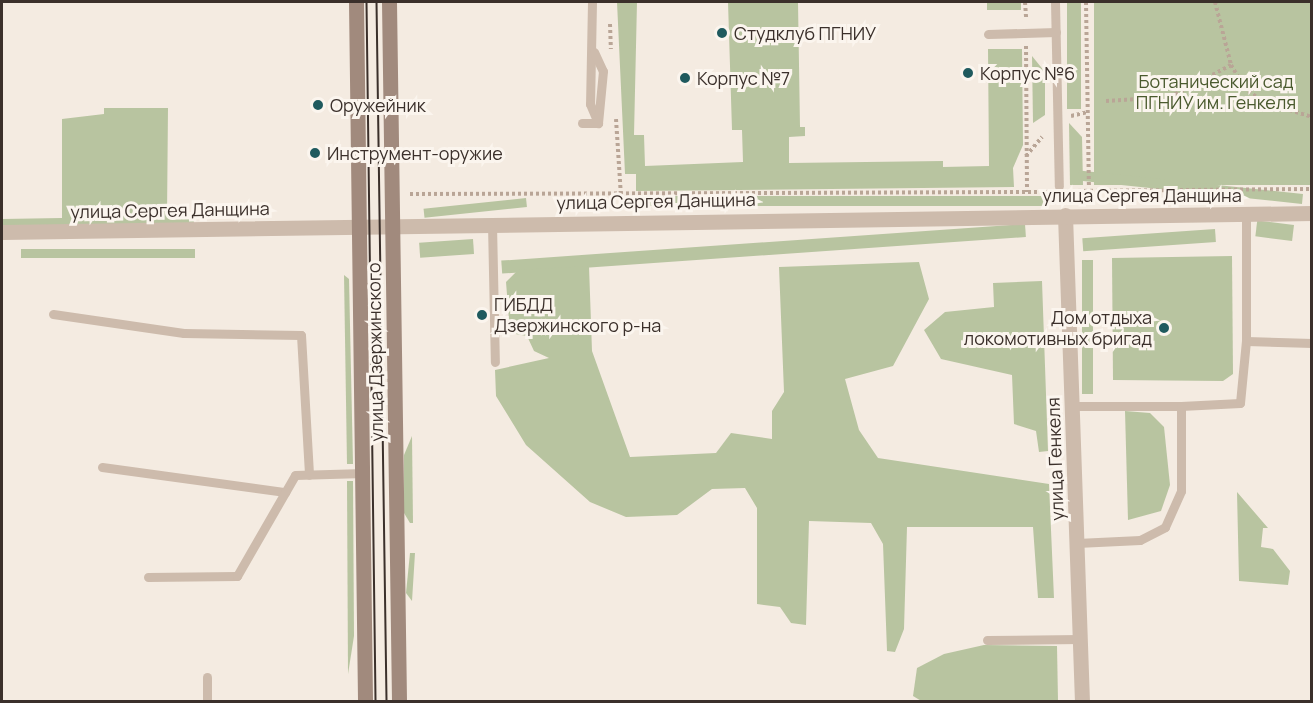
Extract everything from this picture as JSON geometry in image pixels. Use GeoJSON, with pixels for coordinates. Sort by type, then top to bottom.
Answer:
{"type":"FeatureCollection","features":[{"type":"Feature","properties":{"kind":"main road","name":"улица Дзержинского"},"geometry":{"type":"LineString","coordinates":[[356,2],[364,473],[365,702]]}},
{"type":"Feature","properties":{"kind":"main road","name":"улица Дзержинского"},"geometry":{"type":"LineString","coordinates":[[388,2],[399,702]]}},
{"type":"Feature","properties":{"kind":"street","name":"улица Сергея Данщина"},"geometry":{"type":"LineString","coordinates":[[2,232],[360,228],[1065,214],[1311,213]]}},
{"type":"Feature","properties":{"kind":"street","name":"улица Генкеля"},"geometry":{"type":"LineString","coordinates":[[1065,214],[1082,702]]}},
{"type":"Feature","properties":{"kind":"lane"},"geometry":{"type":"LineString","coordinates":[[592,2],[594,52],[590,104],[598,123]]}},
{"type":"Feature","properties":{"kind":"lane"},"geometry":{"type":"LineString","coordinates":[[1055,2],[1059,190]]}},
{"type":"Feature","properties":{"kind":"lane"},"geometry":{"type":"LineString","coordinates":[[988,34],[1056,32]]}},
{"type":"Feature","properties":{"kind":"lane"},"geometry":{"type":"LineString","coordinates":[[594,52],[603,71],[598,123]]}},
{"type":"Feature","properties":{"kind":"lane"},"geometry":{"type":"LineString","coordinates":[[582,123],[598,123]]}},
{"type":"Feature","properties":{"kind":"lane"},"geometry":{"type":"LineString","coordinates":[[1072,406],[1181,406],[1240,403],[1246,341],[1246,213]]}},
{"type":"Feature","properties":{"kind":"lane"},"geometry":{"type":"LineString","coordinates":[[492,225],[495,362]]}},
{"type":"Feature","properties":{"kind":"lane"},"geometry":{"type":"LineString","coordinates":[[53,314],[184,333],[301,335],[309,475]]}},
{"type":"Feature","properties":{"kind":"lane"},"geometry":{"type":"LineString","coordinates":[[1246,341],[1311,343]]}},
{"type":"Feature","properties":{"kind":"lane"},"geometry":{"type":"LineString","coordinates":[[1077,543],[1140,540],[1171,522],[1181,491],[1181,406]]}},
{"type":"Feature","properties":{"kind":"lane"},"geometry":{"type":"LineString","coordinates":[[102,468],[285,492]]}},
{"type":"Feature","properties":{"kind":"lane"},"geometry":{"type":"LineString","coordinates":[[148,577],[237,576],[295,475],[364,473]]}},
{"type":"Feature","properties":{"kind":"lane"},"geometry":{"type":"LineString","coordinates":[[987,640],[1080,639]]}},
{"type":"Feature","properties":{"kind":"lane"},"geometry":{"type":"LineString","coordinates":[[207,677],[207,702]]}},
{"type":"Feature","properties":{"kind":"path"},"geometry":{"type":"LineString","coordinates":[[1025,2],[1027,192]]}},
{"type":"Feature","properties":{"kind":"path"},"geometry":{"type":"LineString","coordinates":[[1086,2],[1089,185]]}},
{"type":"Feature","properties":{"kind":"path"},"geometry":{"type":"LineString","coordinates":[[1215,2],[1231,65],[1244,87],[1261,101],[1311,117]]}},
{"type":"Feature","properties":{"kind":"path"},"geometry":{"type":"LineString","coordinates":[[1106,101],[1170,97],[1231,65]]}},
{"type":"Feature","properties":{"kind":"path"},"geometry":{"type":"LineString","coordinates":[[620,174],[621,196]]}},
{"type":"Feature","properties":{"kind":"path"},"geometry":{"type":"LineString","coordinates":[[410,194],[602,191],[621,196],[1311,189]]}},
{"type":"Feature","properties":{"kind":"green space"},"geometry":{"type":"Polygon","coordinates":[[[617,2],[637,2],[634,135],[644,135],[645,166],[743,162],[742,130],[732,130],[728,2],[798,2],[800,127],[805,127],[805,136],[789,137],[789,163],[943,161],[943,167],[989,166],[988,49],[1022,49],[1023,145],[1013,168],[1014,187],[636,191],[636,174],[625,174],[617,2]]]}},
{"type":"Feature","properties":{"kind":"green space"},"geometry":{"type":"Polygon","coordinates":[[[987,2],[1021,2],[1021,10],[987,10],[987,2]]]}},
{"type":"Feature","properties":{"kind":"green space"},"geometry":{"type":"Polygon","coordinates":[[[1067,2],[1081,2],[1081,109],[1067,109],[1067,2]]]}},
{"type":"Feature","properties":{"kind":"green space","name":"Ботанический сад ПГНИУ им. Генкеля"},"geometry":{"type":"Polygon","coordinates":[[[1094,2],[1311,2],[1311,185],[1094,185],[1094,2]]]}},
{"type":"Feature","properties":{"kind":"green space"},"geometry":{"type":"Polygon","coordinates":[[[1032,56],[1045,72],[1045,115],[1033,123],[1032,56]]]}},
{"type":"Feature","properties":{"kind":"green space"},"geometry":{"type":"Polygon","coordinates":[[[104,108],[168,108],[167,216],[193,216],[194,223],[2,226],[2,219],[62,218],[62,119],[104,114],[104,108]]]}},
{"type":"Feature","properties":{"kind":"green space"},"geometry":{"type":"Polygon","coordinates":[[[1069,123],[1082,137],[1083,185],[1070,185],[1069,123]]]}},
{"type":"Feature","properties":{"kind":"green space"},"geometry":{"type":"Polygon","coordinates":[[[1079,170],[1303,194],[1302,204],[1078,180],[1079,170]]]}},
{"type":"Feature","properties":{"kind":"green space"},"geometry":{"type":"Polygon","coordinates":[[[629,196],[1047,196],[1047,206],[629,206],[629,196]]]}},
{"type":"Feature","properties":{"kind":"green space"},"geometry":{"type":"Polygon","coordinates":[[[526,198],[527,207],[425,218],[424,209],[526,198]]]}},
{"type":"Feature","properties":{"kind":"green space"},"geometry":{"type":"Polygon","coordinates":[[[1257,220],[1294,225],[1292,241],[1255,236],[1257,220]]]}},
{"type":"Feature","properties":{"kind":"green space"},"geometry":{"type":"Polygon","coordinates":[[[1025,224],[1026,237],[502,274],[501,261],[1025,224]]]}},
{"type":"Feature","properties":{"kind":"green space"},"geometry":{"type":"Polygon","coordinates":[[[1215,229],[1216,242],[1083,251],[1082,238],[1215,229]]]}},
{"type":"Feature","properties":{"kind":"green space"},"geometry":{"type":"Polygon","coordinates":[[[473,239],[474,254],[420,258],[419,243],[473,239]]]}},
{"type":"Feature","properties":{"kind":"green space"},"geometry":{"type":"Polygon","coordinates":[[[21,249],[195,249],[195,258],[21,258],[21,249]]]}},
{"type":"Feature","properties":{"kind":"green space"},"geometry":{"type":"Polygon","coordinates":[[[1232,256],[1233,374],[1223,381],[1113,380],[1112,258],[1232,256]]]}},
{"type":"Feature","properties":{"kind":"green space"},"geometry":{"type":"Polygon","coordinates":[[[1082,260],[1093,260],[1093,394],[1082,394],[1082,260]]]}},
{"type":"Feature","properties":{"kind":"green space"},"geometry":{"type":"Polygon","coordinates":[[[919,262],[929,299],[893,366],[845,379],[859,430],[878,458],[1049,484],[1054,598],[1038,598],[1033,527],[907,527],[904,629],[895,652],[887,651],[883,544],[871,523],[809,521],[806,625],[791,623],[780,607],[757,604],[757,508],[745,488],[712,489],[677,515],[626,517],[590,502],[526,445],[496,396],[495,370],[549,358],[534,351],[527,336],[510,333],[506,282],[518,270],[589,266],[592,351],[630,457],[716,453],[731,433],[772,439],[772,411],[784,392],[779,267],[919,262]]]}},
{"type":"Feature","properties":{"kind":"green space"},"geometry":{"type":"Polygon","coordinates":[[[344,275],[349,279],[353,464],[347,464],[344,275]]]}},
{"type":"Feature","properties":{"kind":"green space"},"geometry":{"type":"Polygon","coordinates":[[[1042,281],[1048,451],[1039,452],[1036,431],[1014,424],[1012,375],[941,359],[924,330],[945,312],[994,307],[993,283],[1042,281]]]}},
{"type":"Feature","properties":{"kind":"green space"},"geometry":{"type":"Polygon","coordinates":[[[1125,411],[1150,413],[1164,427],[1170,485],[1161,511],[1128,520],[1125,411]]]}},
{"type":"Feature","properties":{"kind":"green space"},"geometry":{"type":"Polygon","coordinates":[[[412,436],[413,523],[410,523],[404,513],[404,455],[412,436]]]}},
{"type":"Feature","properties":{"kind":"green space"},"geometry":{"type":"Polygon","coordinates":[[[347,481],[353,481],[354,636],[348,674],[347,481]]]}},
{"type":"Feature","properties":{"kind":"green space"},"geometry":{"type":"Polygon","coordinates":[[[1237,492],[1268,528],[1263,528],[1261,547],[1273,549],[1290,571],[1288,585],[1239,581],[1237,492]]]}},
{"type":"Feature","properties":{"kind":"green space"},"geometry":{"type":"Polygon","coordinates":[[[410,553],[415,553],[412,601],[406,593],[410,553]]]}},
{"type":"Feature","properties":{"kind":"green space"},"geometry":{"type":"Polygon","coordinates":[[[984,645],[1057,646],[1058,701],[923,702],[913,696],[917,668],[944,654],[984,645]]]}},
{"type":"Feature","properties":{"kind":"tram line"},"geometry":{"type":"LineString","coordinates":[[367,2],[376,702]]}},
{"type":"Feature","properties":{"kind":"tram line"},"geometry":{"type":"LineString","coordinates":[[377,2],[387,702]]}},
{"type":"Feature","properties":{"kind":"place","name":"Студклуб ПГНИУ"},"geometry":{"type":"Point","coordinates":[722,33]}},
{"type":"Feature","properties":{"kind":"place","name":"Корпус №6"},"geometry":{"type":"Point","coordinates":[968,73]}},
{"type":"Feature","properties":{"kind":"place","name":"Корпус №7"},"geometry":{"type":"Point","coordinates":[685,78]}},
{"type":"Feature","properties":{"kind":"place","name":"Оружейник"},"geometry":{"type":"Point","coordinates":[318,105]}},
{"type":"Feature","properties":{"kind":"place","name":"Инструмент-оружие"},"geometry":{"type":"Point","coordinates":[315,153]}},
{"type":"Feature","properties":{"kind":"place","name":"ГИБДД Дзержинского р-на"},"geometry":{"type":"Point","coordinates":[482,315]}},
{"type":"Feature","properties":{"kind":"place","name":"Дом отдыха локомотивных бригад"},"geometry":{"type":"Point","coordinates":[1164,328]}}]}
